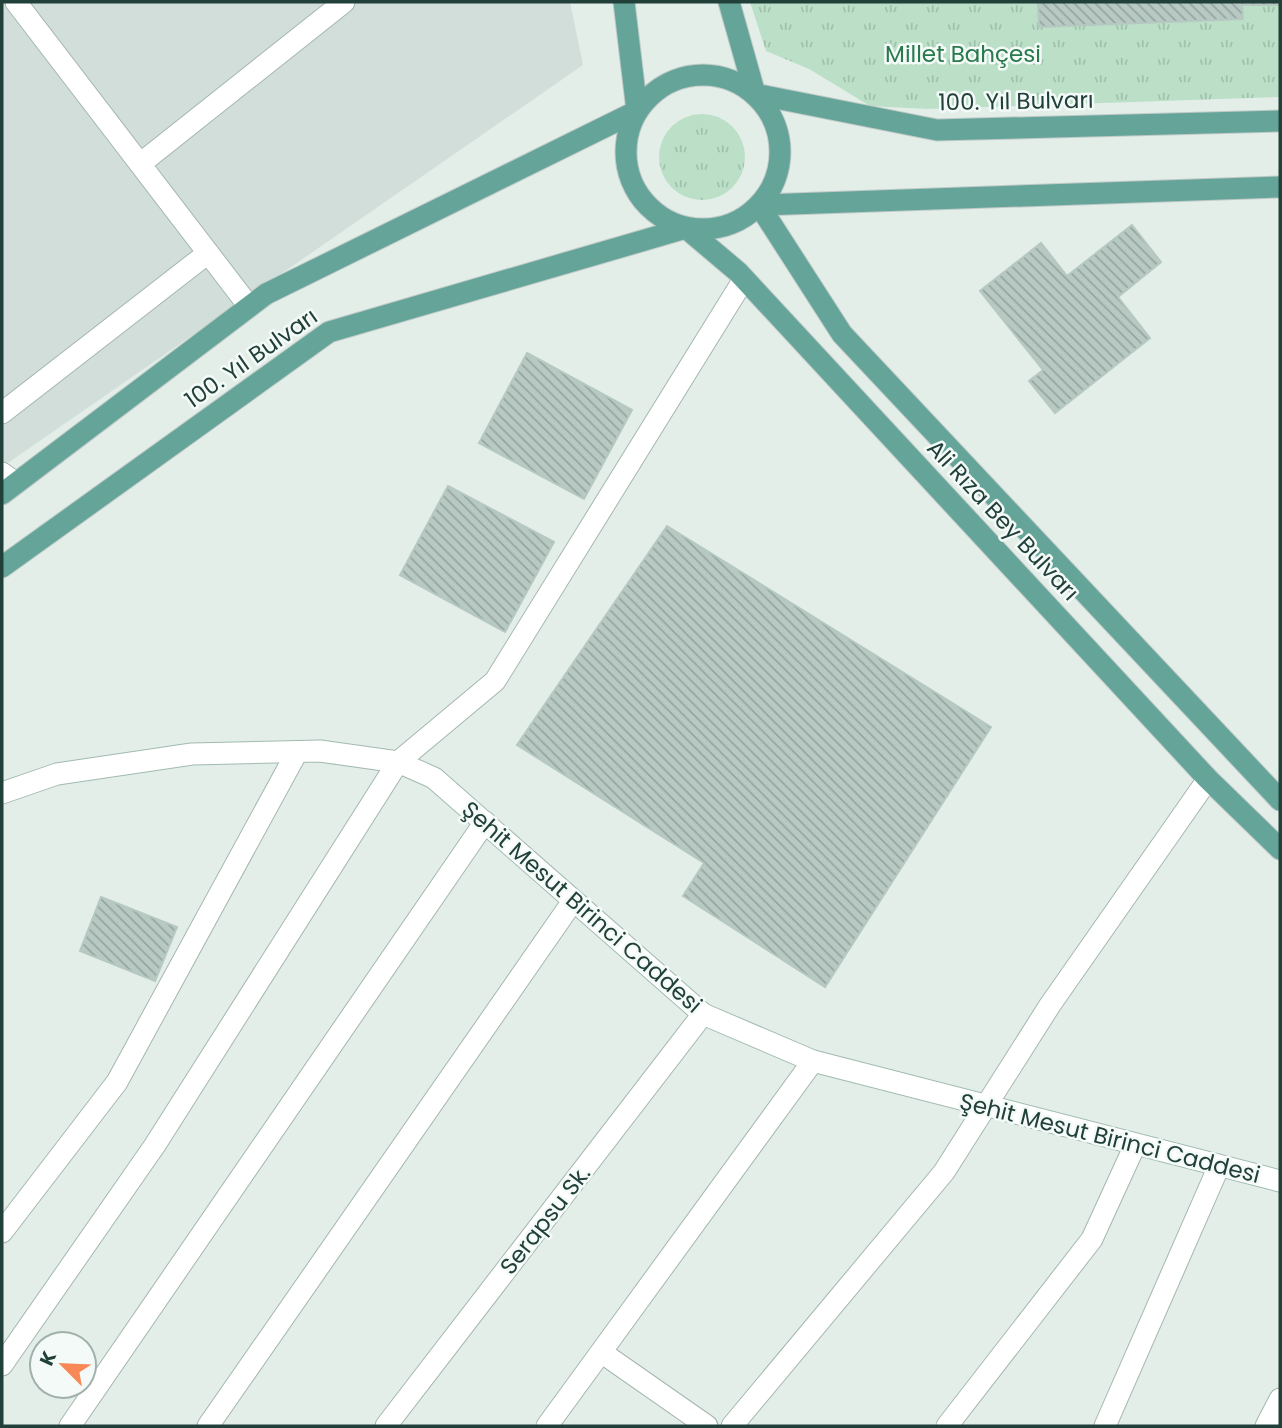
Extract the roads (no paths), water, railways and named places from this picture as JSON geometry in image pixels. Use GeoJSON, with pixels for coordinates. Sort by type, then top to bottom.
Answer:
{"type":"FeatureCollection","features":[{"type":"Feature","properties":{"kind":"main road"},"geometry":{"type":"LineString","coordinates":[[624,2],[637,111]]}},
{"type":"Feature","properties":{"kind":"main road"},"geometry":{"type":"LineString","coordinates":[[729,2],[755,94]]}},
{"type":"Feature","properties":{"kind":"main road"},"geometry":{"type":"LineString","coordinates":[[692,75],[715,75],[736,81],[755,94],[770,113],[779,136],[780,161],[773,185],[759,205],[744,218],[725,226],[706,229],[686,228],[663,219],[644,203],[631,182],[625,158],[628,133],[637,111],[652,94],[671,81],[692,75]]}},
{"type":"Feature","properties":{"kind":"main road","name":"100. Yıl Bulvarı"},"geometry":{"type":"LineString","coordinates":[[755,94],[937,130],[1280,121]]}},
{"type":"Feature","properties":{"kind":"main road","name":"100. Yıl Bulvarı"},"geometry":{"type":"LineString","coordinates":[[7,483],[247,305],[637,111]]}},
{"type":"Feature","properties":{"kind":"main road"},"geometry":{"type":"LineString","coordinates":[[759,205],[1280,187]]}},
{"type":"Feature","properties":{"kind":"main road","name":"Ali Rıza Bey Bulvarı"},"geometry":{"type":"LineString","coordinates":[[759,205],[842,334],[1280,800]]}},
{"type":"Feature","properties":{"kind":"main road","name":"100. Yıl Bulvarı"},"geometry":{"type":"LineString","coordinates":[[2,567],[329,332],[686,228]]}},
{"type":"Feature","properties":{"kind":"main road","name":"Ali Rıza Bey Bulvarı"},"geometry":{"type":"LineString","coordinates":[[686,228],[744,279],[1208,779],[1280,849]]}},
{"type":"Feature","properties":{"kind":"street"},"geometry":{"type":"LineString","coordinates":[[16,2],[247,305]]}},
{"type":"Feature","properties":{"kind":"street"},"geometry":{"type":"LineString","coordinates":[[140,164],[344,2]]}},
{"type":"Feature","properties":{"kind":"street"},"geometry":{"type":"LineString","coordinates":[[2,412],[208,253]]}},
{"type":"Feature","properties":{"kind":"street"},"geometry":{"type":"LineString","coordinates":[[2,1365],[155,1145],[398,762],[495,681],[744,279]]}},
{"type":"Feature","properties":{"kind":"street","name":"Şehit Mesut Birinci Caddesi"},"geometry":{"type":"LineString","coordinates":[[2,793],[57,774],[192,754],[320,751],[398,762],[434,778],[703,1014],[813,1061],[1280,1181]]}},
{"type":"Feature","properties":{"kind":"street"},"geometry":{"type":"LineString","coordinates":[[2,1232],[117,1082],[297,752]]}},
{"type":"Feature","properties":{"kind":"street"},"geometry":{"type":"LineString","coordinates":[[740,1423],[944,1172],[1050,1005],[1208,779]]}},
{"type":"Feature","properties":{"kind":"street"},"geometry":{"type":"LineString","coordinates":[[70,1426],[485,822]]}},
{"type":"Feature","properties":{"kind":"street"},"geometry":{"type":"LineString","coordinates":[[208,1426],[573,901]]}},
{"type":"Feature","properties":{"kind":"street","name":"Serapsu Sk."},"geometry":{"type":"LineString","coordinates":[[386,1426],[703,1014]]}},
{"type":"Feature","properties":{"kind":"street"},"geometry":{"type":"LineString","coordinates":[[547,1426],[813,1061]]}},
{"type":"Feature","properties":{"kind":"street"},"geometry":{"type":"LineString","coordinates":[[947,1426],[1092,1240],[1135,1145]]}},
{"type":"Feature","properties":{"kind":"street"},"geometry":{"type":"LineString","coordinates":[[1105,1426],[1219,1166]]}},
{"type":"Feature","properties":{"kind":"street"},"geometry":{"type":"LineString","coordinates":[[601,1352],[706,1426]]}},
{"type":"Feature","properties":{"kind":"street"},"geometry":{"type":"LineString","coordinates":[[1266,1426],[1280,1399]]}},
{"type":"Feature","properties":{"kind":"park label","name":"Millet Bahçesi"},"geometry":{"type":"Point","coordinates":[963,54]}}]}
